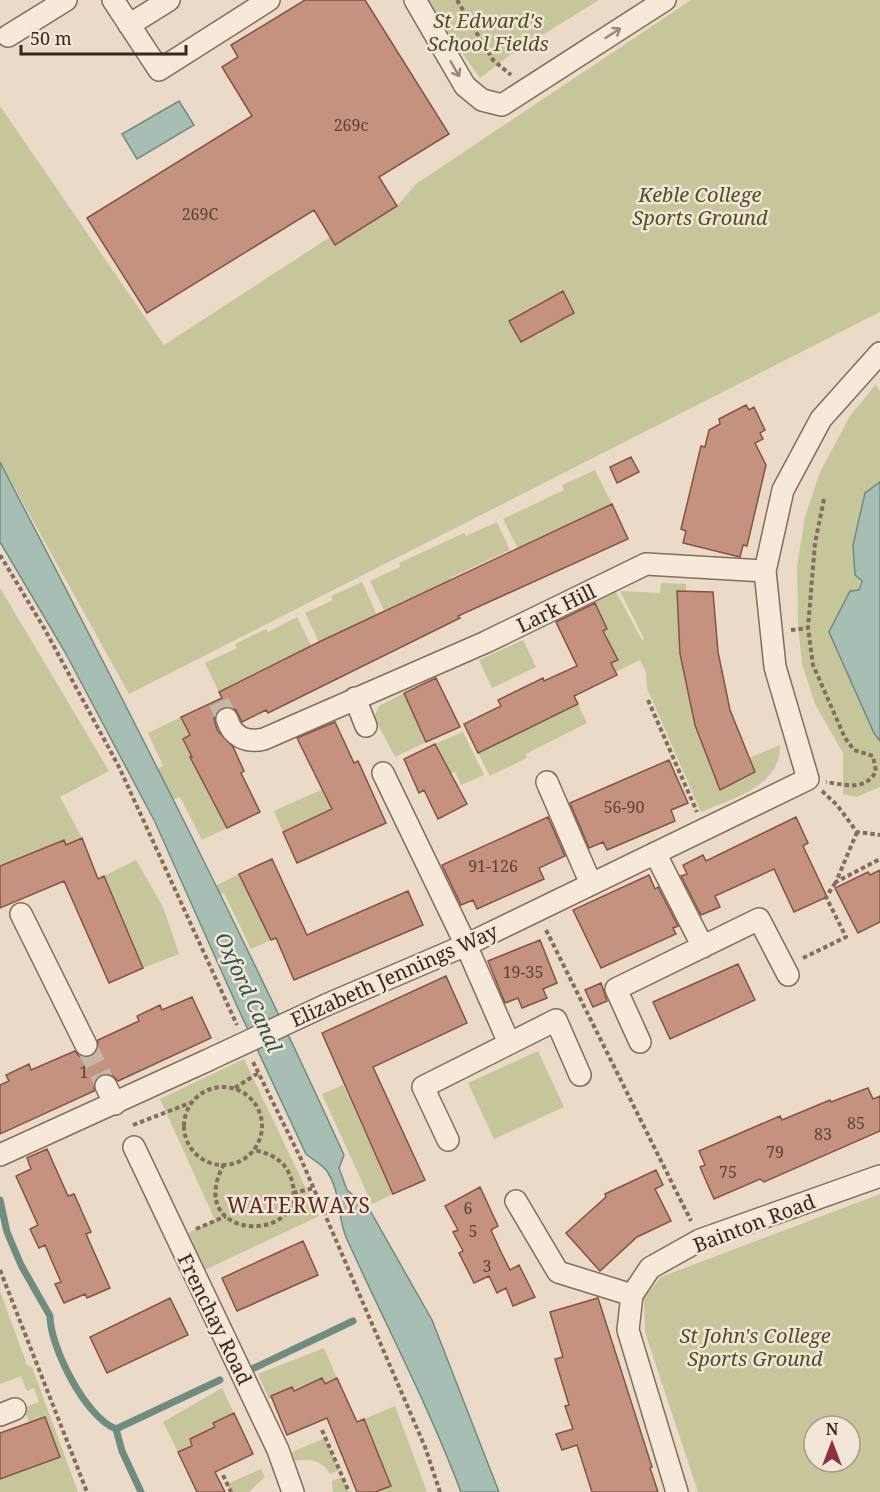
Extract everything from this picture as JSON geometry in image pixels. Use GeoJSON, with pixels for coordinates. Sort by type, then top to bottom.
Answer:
{"type":"FeatureCollection","features":[{"type":"Feature","properties":{"kind":"street"},"geometry":{"type":"LineString","coordinates":[[9,36],[66,0]]}},
{"type":"Feature","properties":{"kind":"street"},"geometry":{"type":"LineString","coordinates":[[113,0],[159,70],[269,0]]}},
{"type":"Feature","properties":{"kind":"street"},"geometry":{"type":"LineString","coordinates":[[129,25],[169,0]]}},
{"type":"Feature","properties":{"kind":"street"},"geometry":{"type":"LineString","coordinates":[[415,0],[465,86],[482,100],[501,105],[665,0]]}},
{"type":"Feature","properties":{"kind":"street"},"geometry":{"type":"LineString","coordinates":[[808,779],[775,667],[765,571],[783,490],[821,419],[880,352]]}},
{"type":"Feature","properties":{"kind":"street","name":"Lark Hill"},"geometry":{"type":"LineString","coordinates":[[226,719],[229,726],[241,738],[252,742],[264,740],[486,642],[646,564],[765,571]]}},
{"type":"Feature","properties":{"kind":"street"},"geometry":{"type":"LineString","coordinates":[[355,698],[366,726]]}},
{"type":"Feature","properties":{"kind":"street"},"geometry":{"type":"LineString","coordinates":[[383,773],[466,945],[509,1043]]}},
{"type":"Feature","properties":{"kind":"street","name":"Elizabeth Jennings Way"},"geometry":{"type":"LineString","coordinates":[[0,1155],[111,1095],[206,1061],[326,1005],[466,945],[808,779]]}},
{"type":"Feature","properties":{"kind":"street"},"geometry":{"type":"LineString","coordinates":[[547,782],[591,884]]}},
{"type":"Feature","properties":{"kind":"street"},"geometry":{"type":"LineString","coordinates":[[655,853],[703,947]]}},
{"type":"Feature","properties":{"kind":"street"},"geometry":{"type":"LineString","coordinates":[[21,914],[86,1045]]}},
{"type":"Feature","properties":{"kind":"street"},"geometry":{"type":"LineString","coordinates":[[640,1042],[616,988],[759,919],[786,971]]}},
{"type":"Feature","properties":{"kind":"street"},"geometry":{"type":"LineString","coordinates":[[447,1140],[423,1087],[556,1020],[580,1075]]}},
{"type":"Feature","properties":{"kind":"street","name":"Frenchay Road"},"geometry":{"type":"LineString","coordinates":[[130,1137],[278,1450],[293,1492]]}},
{"type":"Feature","properties":{"kind":"street","name":"Bainton Road"},"geometry":{"type":"LineString","coordinates":[[677,1492],[628,1330],[632,1295],[650,1268],[700,1240],[880,1176]]}},
{"type":"Feature","properties":{"kind":"street"},"geometry":{"type":"LineString","coordinates":[[516,1201],[558,1272],[632,1295]]}},
{"type":"Feature","properties":{"kind":"path"},"geometry":{"type":"LineString","coordinates":[[457,0],[493,60],[513,76]]}},
{"type":"Feature","properties":{"kind":"path"},"geometry":{"type":"LineString","coordinates":[[808,779],[851,786],[865,783],[876,771],[873,756],[854,750],[845,738],[813,665],[808,628],[815,543],[824,499]]}},
{"type":"Feature","properties":{"kind":"path"},"geometry":{"type":"LineString","coordinates":[[0,555],[44,628],[119,766],[241,1035]]}},
{"type":"Feature","properties":{"kind":"path"},"geometry":{"type":"LineString","coordinates":[[792,630],[808,628]]}},
{"type":"Feature","properties":{"kind":"path"},"geometry":{"type":"LineString","coordinates":[[648,700],[697,813]]}},
{"type":"Feature","properties":{"kind":"path"},"geometry":{"type":"LineString","coordinates":[[808,779],[837,805],[857,832],[880,835]]}},
{"type":"Feature","properties":{"kind":"path"},"geometry":{"type":"LineString","coordinates":[[786,971],[846,937],[826,897],[836,882],[857,832]]}},
{"type":"Feature","properties":{"kind":"path"},"geometry":{"type":"LineString","coordinates":[[836,882],[880,859]]}},
{"type":"Feature","properties":{"kind":"path"},"geometry":{"type":"LineString","coordinates":[[536,910],[700,1240]]}},
{"type":"Feature","properties":{"kind":"path"},"geometry":{"type":"LineString","coordinates":[[250,1054],[314,1188],[425,1447],[441,1492]]}},
{"type":"Feature","properties":{"kind":"path"},"geometry":{"type":"LineString","coordinates":[[130,1137],[211,1088],[234,1088],[258,1073]]}},
{"type":"Feature","properties":{"kind":"path"},"geometry":{"type":"LineString","coordinates":[[191,1102],[185,1114],[186,1139],[202,1159],[224,1164],[239,1161],[253,1150],[262,1130],[261,1117],[251,1099],[234,1088]]}},
{"type":"Feature","properties":{"kind":"path"},"geometry":{"type":"LineString","coordinates":[[224,1164],[217,1178],[215,1190],[217,1203],[226,1216],[245,1227],[270,1225],[289,1207],[293,1193],[292,1180],[287,1168],[266,1152],[253,1150]]}},
{"type":"Feature","properties":{"kind":"path"},"geometry":{"type":"LineString","coordinates":[[293,1193],[314,1188]]}},
{"type":"Feature","properties":{"kind":"path"},"geometry":{"type":"LineString","coordinates":[[176,1238],[226,1216]]}},
{"type":"Feature","properties":{"kind":"path"},"geometry":{"type":"LineString","coordinates":[[1,1273],[87,1492]]}},
{"type":"Feature","properties":{"kind":"path"},"geometry":{"type":"LineString","coordinates":[[322,1430],[348,1492]]}},
{"type":"Feature","properties":{"kind":"path"},"geometry":{"type":"LineString","coordinates":[[223,1475],[231,1492]]}},
{"type":"Feature","properties":{"kind":"green space","name":"St Edward's School Fields"},"geometry":{"type":"Polygon","coordinates":[[[424,0],[599,0],[510,55],[480,78],[424,0]]]}},
{"type":"Feature","properties":{"kind":"green space","name":"Keble College Sports Ground"},"geometry":{"type":"Polygon","coordinates":[[[691,0],[880,0],[880,312],[129,694],[0,461],[0,106],[164,345],[330,237],[336,244],[397,206],[416,184],[691,0]]]}},
{"type":"Feature","properties":{"kind":"green space"},"geometry":{"type":"Polygon","coordinates":[[[876,384],[880,392],[880,482],[865,493],[859,591],[862,701],[874,733],[880,741],[880,787],[856,797],[843,794],[843,753],[815,704],[802,664],[798,626],[797,566],[805,517],[820,472],[850,416],[876,384]]]}},
{"type":"Feature","properties":{"kind":"green space"},"geometry":{"type":"Polygon","coordinates":[[[595,470],[612,504],[518,549],[503,519],[564,490],[562,485],[595,470]]]}},
{"type":"Feature","properties":{"kind":"green space"},"geometry":{"type":"Polygon","coordinates":[[[497,522],[510,550],[450,578],[453,586],[446,589],[443,583],[384,610],[370,581],[400,567],[399,563],[464,533],[466,536],[497,522]]]}},
{"type":"Feature","properties":{"kind":"green space"},"geometry":{"type":"Polygon","coordinates":[[[362,582],[377,615],[319,642],[305,613],[333,600],[331,596],[362,582]]]}},
{"type":"Feature","properties":{"kind":"green space"},"geometry":{"type":"Polygon","coordinates":[[[661,583],[686,584],[686,592],[677,592],[680,654],[695,725],[721,789],[749,758],[780,745],[778,759],[764,781],[740,796],[701,812],[647,688],[646,672],[640,660],[615,672],[611,663],[617,660],[603,631],[607,629],[595,603],[591,605],[590,602],[615,590],[642,640],[644,639],[620,591],[660,593],[661,583]]]}},
{"type":"Feature","properties":{"kind":"green space"},"geometry":{"type":"Polygon","coordinates":[[[0,588],[109,771],[60,797],[82,838],[66,845],[63,840],[0,866],[0,588]]]}},
{"type":"Feature","properties":{"kind":"green space"},"geometry":{"type":"Polygon","coordinates":[[[297,617],[312,647],[219,692],[205,663],[237,648],[235,644],[266,629],[268,632],[297,617]]]}},
{"type":"Feature","properties":{"kind":"green space"},"geometry":{"type":"Polygon","coordinates":[[[523,640],[536,667],[492,688],[479,660],[523,640]]]}},
{"type":"Feature","properties":{"kind":"green space"},"geometry":{"type":"Polygon","coordinates":[[[404,693],[426,742],[395,757],[374,717],[379,706],[404,693]]]}},
{"type":"Feature","properties":{"kind":"green space"},"geometry":{"type":"Polygon","coordinates":[[[578,704],[587,723],[526,754],[527,758],[490,776],[478,753],[578,704]]]}},
{"type":"Feature","properties":{"kind":"green space"},"geometry":{"type":"Polygon","coordinates":[[[181,717],[190,735],[183,739],[192,757],[190,758],[227,828],[202,840],[180,797],[173,800],[158,769],[163,766],[148,733],[181,717]]]}},
{"type":"Feature","properties":{"kind":"green space"},"geometry":{"type":"Polygon","coordinates":[[[463,732],[484,775],[461,785],[455,772],[449,774],[435,744],[463,732]]]}},
{"type":"Feature","properties":{"kind":"green space"},"geometry":{"type":"Polygon","coordinates":[[[363,771],[372,791],[283,832],[274,811],[363,771]]]}},
{"type":"Feature","properties":{"kind":"green space"},"geometry":{"type":"Polygon","coordinates":[[[136,860],[163,907],[179,954],[143,968],[104,876],[136,860]]]}},
{"type":"Feature","properties":{"kind":"green space"},"geometry":{"type":"Polygon","coordinates":[[[239,874],[271,940],[251,949],[224,893],[219,895],[215,886],[239,874]]]}},
{"type":"Feature","properties":{"kind":"green space"},"geometry":{"type":"Polygon","coordinates":[[[538,1051],[564,1107],[494,1139],[468,1083],[538,1051]]]}},
{"type":"Feature","properties":{"kind":"green space"},"geometry":{"type":"Polygon","coordinates":[[[244,1059],[319,1216],[205,1270],[188,1233],[215,1220],[160,1099],[244,1059]]]}},
{"type":"Feature","properties":{"kind":"green space"},"geometry":{"type":"Polygon","coordinates":[[[343,1085],[393,1194],[372,1204],[322,1094],[343,1085]]]}},
{"type":"Feature","properties":{"kind":"green space","name":"St John's College Sports Ground"},"geometry":{"type":"Polygon","coordinates":[[[880,1194],[880,1492],[698,1492],[645,1332],[644,1298],[661,1277],[880,1194]]]}},
{"type":"Feature","properties":{"kind":"green space"},"geometry":{"type":"Polygon","coordinates":[[[0,1291],[27,1365],[32,1367],[78,1492],[0,1492],[0,1479],[60,1456],[45,1417],[29,1422],[23,1408],[39,1402],[34,1388],[27,1391],[21,1376],[0,1384],[0,1291]]]}},
{"type":"Feature","properties":{"kind":"green space"},"geometry":{"type":"Polygon","coordinates":[[[324,1348],[337,1378],[325,1384],[322,1378],[269,1399],[258,1374],[324,1348]]]}},
{"type":"Feature","properties":{"kind":"green space"},"geometry":{"type":"Polygon","coordinates":[[[222,1388],[234,1413],[214,1422],[215,1427],[190,1439],[192,1446],[178,1452],[163,1422],[222,1388]]]}},
{"type":"Feature","properties":{"kind":"green space"},"geometry":{"type":"Polygon","coordinates":[[[395,1406],[427,1492],[375,1492],[390,1486],[364,1419],[395,1406]]]}},
{"type":"Feature","properties":{"kind":"green space"},"geometry":{"type":"Polygon","coordinates":[[[325,1438],[339,1470],[330,1474],[327,1469],[315,1461],[295,1461],[292,1452],[325,1438]]]}},
{"type":"Feature","properties":{"kind":"green space"},"geometry":{"type":"Polygon","coordinates":[[[261,1469],[265,1477],[249,1492],[231,1492],[227,1484],[261,1469]]]}},
{"type":"Feature","properties":{"kind":"green space"},"geometry":{"type":"Polygon","coordinates":[[[342,1477],[349,1492],[333,1492],[332,1481],[342,1477]]]}},
{"type":"Feature","properties":{"kind":"water"},"geometry":{"type":"Polygon","coordinates":[[[179,101],[194,125],[137,159],[122,134],[179,101]]]}},
{"type":"Feature","properties":{"kind":"water","name":"Oxford Canal"},"geometry":{"type":"Polygon","coordinates":[[[0,462],[133,720],[262,980],[344,1155],[339,1168],[347,1190],[368,1207],[432,1320],[499,1492],[461,1492],[420,1395],[346,1237],[335,1187],[327,1171],[306,1154],[155,822],[65,652],[0,542],[0,462]]]}},
{"type":"Feature","properties":{"kind":"water"},"geometry":{"type":"Polygon","coordinates":[[[880,482],[880,741],[874,733],[829,632],[850,591],[859,590],[862,581],[855,575],[853,545],[865,493],[880,482]]]}},
{"type":"Feature","properties":{"kind":"building"},"geometry":{"type":"Polygon","coordinates":[[[305,0],[365,0],[449,134],[379,177],[397,206],[335,245],[314,210],[147,313],[87,218],[252,116],[222,67],[238,57],[231,45],[305,0]]]}},
{"type":"Feature","properties":{"kind":"building"},"geometry":{"type":"Polygon","coordinates":[[[563,291],[574,313],[521,342],[509,321],[563,291]]]}},
{"type":"Feature","properties":{"kind":"building"},"geometry":{"type":"Polygon","coordinates":[[[746,405],[749,410],[754,407],[765,430],[760,433],[763,439],[755,443],[766,465],[747,546],[743,545],[740,557],[683,543],[686,531],[681,529],[701,446],[705,447],[709,430],[720,424],[719,419],[746,405]]]}},
{"type":"Feature","properties":{"kind":"building"},"geometry":{"type":"Polygon","coordinates":[[[631,457],[639,472],[617,483],[610,467],[631,457]]]}},
{"type":"Feature","properties":{"kind":"building"},"geometry":{"type":"Polygon","coordinates":[[[612,504],[628,539],[458,616],[460,618],[268,713],[266,710],[242,722],[236,710],[230,707],[218,711],[214,718],[217,730],[233,747],[244,771],[241,773],[260,812],[227,828],[190,757],[192,757],[183,739],[190,735],[181,717],[222,698],[219,692],[319,642],[612,504]]]}},
{"type":"Feature","properties":{"kind":"building"},"geometry":{"type":"Polygon","coordinates":[[[677,591],[713,592],[718,652],[730,710],[755,772],[720,790],[695,725],[680,654],[677,591]]]}},
{"type":"Feature","properties":{"kind":"building"},"geometry":{"type":"Polygon","coordinates":[[[595,603],[607,629],[603,631],[618,660],[611,663],[617,675],[574,696],[578,704],[478,753],[464,724],[501,706],[498,700],[543,678],[544,681],[577,666],[556,622],[595,603]]]}},
{"type":"Feature","properties":{"kind":"building"},"geometry":{"type":"Polygon","coordinates":[[[436,678],[460,727],[426,742],[404,693],[436,678]]]}},
{"type":"Feature","properties":{"kind":"building"},"geometry":{"type":"Polygon","coordinates":[[[335,722],[354,763],[358,761],[386,823],[297,863],[283,832],[332,809],[297,738],[335,722]]]}},
{"type":"Feature","properties":{"kind":"building"},"geometry":{"type":"Polygon","coordinates":[[[435,744],[467,804],[438,819],[424,790],[419,793],[404,759],[435,744]]]}},
{"type":"Feature","properties":{"kind":"building"},"geometry":{"type":"Polygon","coordinates":[[[669,760],[688,803],[671,810],[675,821],[607,850],[603,842],[589,848],[570,803],[669,760]]]}},
{"type":"Feature","properties":{"kind":"building"},"geometry":{"type":"Polygon","coordinates":[[[548,817],[565,856],[539,868],[544,879],[477,909],[473,900],[461,905],[442,865],[548,817]]]}},
{"type":"Feature","properties":{"kind":"building"},"geometry":{"type":"Polygon","coordinates":[[[796,817],[808,843],[803,846],[827,897],[794,912],[774,869],[715,896],[720,907],[701,915],[681,876],[687,874],[683,865],[703,855],[706,861],[796,817]]]}},
{"type":"Feature","properties":{"kind":"building"},"geometry":{"type":"Polygon","coordinates":[[[82,838],[98,879],[104,876],[143,968],[109,983],[64,881],[0,908],[0,866],[64,840],[66,845],[82,838]]]}},
{"type":"Feature","properties":{"kind":"building"},"geometry":{"type":"Polygon","coordinates":[[[272,859],[307,935],[408,891],[423,925],[294,980],[276,938],[271,940],[239,874],[272,859]]]}},
{"type":"Feature","properties":{"kind":"building"},"geometry":{"type":"Polygon","coordinates":[[[880,870],[880,922],[858,933],[835,888],[868,872],[870,875],[880,870]]]}},
{"type":"Feature","properties":{"kind":"building"},"geometry":{"type":"Polygon","coordinates":[[[649,875],[655,889],[658,887],[678,926],[673,928],[676,934],[601,968],[573,910],[649,875]]]}},
{"type":"Feature","properties":{"kind":"building"},"geometry":{"type":"Polygon","coordinates":[[[540,940],[557,983],[543,989],[547,998],[522,1008],[518,998],[505,1003],[488,961],[540,940]]]}},
{"type":"Feature","properties":{"kind":"building"},"geometry":{"type":"Polygon","coordinates":[[[738,964],[755,1000],[670,1039],[653,1002],[738,964]]]}},
{"type":"Feature","properties":{"kind":"building"},"geometry":{"type":"Polygon","coordinates":[[[446,976],[467,1023],[373,1067],[425,1180],[393,1194],[322,1033],[446,976]]]}},
{"type":"Feature","properties":{"kind":"building"},"geometry":{"type":"Polygon","coordinates":[[[601,983],[607,1001],[593,1007],[585,990],[601,983]]]}},
{"type":"Feature","properties":{"kind":"building"},"geometry":{"type":"Polygon","coordinates":[[[192,997],[211,1038],[118,1081],[112,1075],[101,1074],[95,1080],[94,1091],[0,1134],[0,1085],[9,1081],[6,1075],[29,1064],[31,1070],[75,1051],[79,1056],[91,1057],[97,1052],[98,1040],[139,1021],[137,1016],[160,1005],[162,1010],[192,997]]]}},
{"type":"Feature","properties":{"kind":"building"},"geometry":{"type":"Polygon","coordinates":[[[868,1088],[873,1099],[880,1096],[880,1131],[764,1182],[760,1179],[714,1199],[700,1167],[705,1165],[699,1151],[780,1116],[782,1120],[830,1100],[831,1102],[868,1088]]]}},
{"type":"Feature","properties":{"kind":"building"},"geometry":{"type":"Polygon","coordinates":[[[47,1149],[68,1196],[74,1194],[91,1232],[86,1234],[110,1288],[87,1298],[85,1294],[64,1303],[55,1284],[61,1282],[45,1245],[39,1248],[30,1229],[38,1225],[16,1176],[31,1169],[27,1158],[47,1149]]]}},
{"type":"Feature","properties":{"kind":"building"},"geometry":{"type":"Polygon","coordinates":[[[656,1170],[663,1185],[655,1189],[671,1221],[637,1237],[600,1271],[566,1233],[606,1197],[605,1194],[656,1170]]]}},
{"type":"Feature","properties":{"kind":"building"},"geometry":{"type":"Polygon","coordinates":[[[480,1187],[498,1226],[491,1230],[510,1270],[519,1265],[535,1297],[513,1306],[506,1288],[497,1293],[489,1276],[474,1283],[459,1253],[463,1251],[453,1232],[458,1230],[445,1206],[480,1187]]]}},
{"type":"Feature","properties":{"kind":"building"},"geometry":{"type":"Polygon","coordinates":[[[303,1241],[318,1275],[237,1311],[222,1278],[303,1241]]]}},
{"type":"Feature","properties":{"kind":"building"},"geometry":{"type":"Polygon","coordinates":[[[170,1298],[188,1335],[107,1373],[90,1337],[170,1298]]]}},
{"type":"Feature","properties":{"kind":"building"},"geometry":{"type":"Polygon","coordinates":[[[598,1298],[658,1492],[592,1492],[577,1445],[562,1450],[556,1434],[573,1429],[565,1406],[569,1405],[555,1359],[563,1357],[550,1312],[598,1298]]]}},
{"type":"Feature","properties":{"kind":"building"},"geometry":{"type":"Polygon","coordinates":[[[322,1378],[325,1384],[337,1378],[357,1422],[364,1419],[391,1486],[375,1492],[357,1492],[327,1418],[287,1435],[271,1396],[292,1387],[294,1391],[322,1378]]]}},
{"type":"Feature","properties":{"kind":"building"},"geometry":{"type":"Polygon","coordinates":[[[234,1413],[253,1454],[215,1472],[225,1492],[197,1492],[178,1452],[192,1446],[190,1439],[215,1427],[213,1423],[234,1413]]]}},
{"type":"Feature","properties":{"kind":"building"},"geometry":{"type":"Polygon","coordinates":[[[45,1417],[60,1457],[0,1479],[0,1433],[45,1417]]]}},
{"type":"Feature","properties":{"kind":"waterway"},"geometry":{"type":"LineString","coordinates":[[0,1200],[7,1232],[21,1265],[50,1316],[56,1345],[72,1380],[93,1411],[116,1429]]}},
{"type":"Feature","properties":{"kind":"waterway"},"geometry":{"type":"LineString","coordinates":[[254,1368],[353,1321]]}},
{"type":"Feature","properties":{"kind":"waterway"},"geometry":{"type":"LineString","coordinates":[[141,1492],[122,1451],[116,1429],[220,1380]]}},
{"type":"Feature","properties":{"kind":"tunnel"},"geometry":{"type":"LineString","coordinates":[[219,702],[227,719]]}},
{"type":"Feature","properties":{"kind":"tunnel"},"geometry":{"type":"LineString","coordinates":[[86,1045],[106,1086]]}},
{"type":"Feature","properties":{"kind":"district","name":"WATERWAYS"},"geometry":{"type":"Point","coordinates":[299,1205]}}]}
